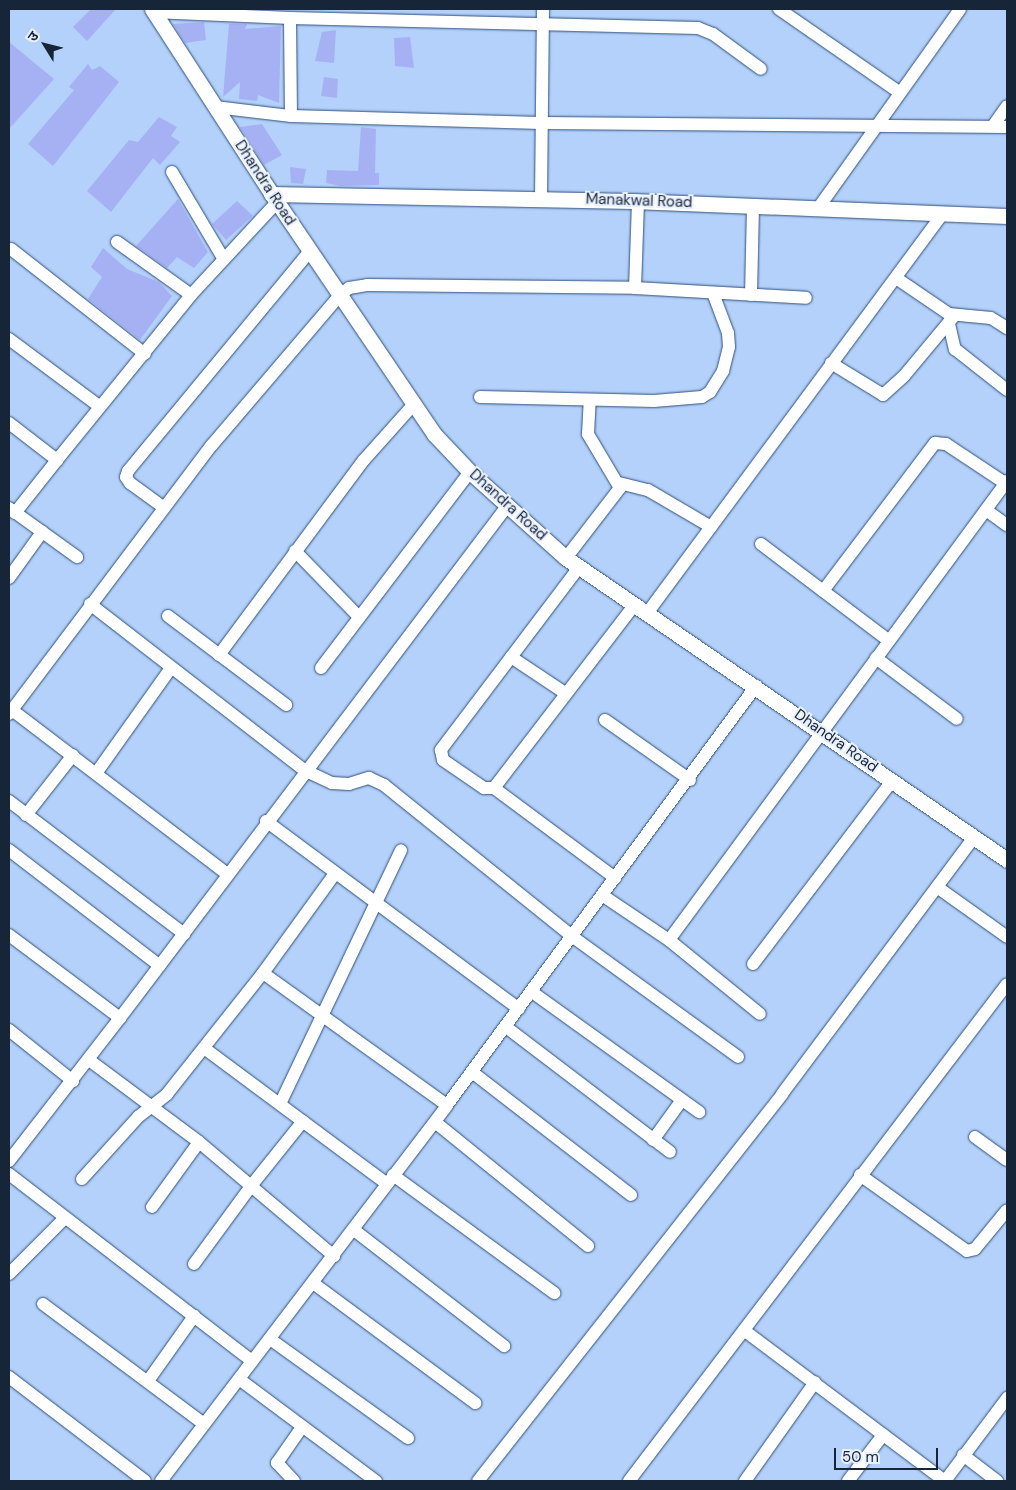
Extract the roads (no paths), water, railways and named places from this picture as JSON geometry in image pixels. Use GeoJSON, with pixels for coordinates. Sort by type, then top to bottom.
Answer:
{"type":"FeatureCollection","features":[{"type":"Feature","properties":{"kind":"street"},"geometry":{"type":"LineString","coordinates":[[541,199],[543,9]]}},
{"type":"Feature","properties":{"kind":"street"},"geometry":{"type":"LineString","coordinates":[[779,9],[899,92]]}},
{"type":"Feature","properties":{"kind":"street"},"geometry":{"type":"LineString","coordinates":[[819,207],[873,128],[960,9]]}},
{"type":"Feature","properties":{"kind":"street"},"geometry":{"type":"LineString","coordinates":[[152,10],[290,18],[698,28],[713,34],[761,69]]}},
{"type":"Feature","properties":{"kind":"street","name":"Dhandra Road"},"geometry":{"type":"LineString","coordinates":[[152,10],[274,198],[434,434],[470,472],[566,558],[824,732],[1007,860]]}},
{"type":"Feature","properties":{"kind":"street"},"geometry":{"type":"LineString","coordinates":[[290,18],[291,116]]}},
{"type":"Feature","properties":{"kind":"street"},"geometry":{"type":"LineString","coordinates":[[993,126],[1007,106]]}},
{"type":"Feature","properties":{"kind":"street"},"geometry":{"type":"LineString","coordinates":[[215,107],[291,116],[541,123],[873,128],[1007,127]]}},
{"type":"Feature","properties":{"kind":"street"},"geometry":{"type":"LineString","coordinates":[[172,172],[223,258]]}},
{"type":"Feature","properties":{"kind":"street"},"geometry":{"type":"LineString","coordinates":[[77,557],[12,510],[57,460],[99,406],[274,198]]}},
{"type":"Feature","properties":{"kind":"street","name":"Manakwal Road"},"geometry":{"type":"LineString","coordinates":[[274,198],[638,201],[753,204],[1007,216]]}},
{"type":"Feature","properties":{"kind":"street"},"geometry":{"type":"LineString","coordinates":[[635,288],[638,201]]}},
{"type":"Feature","properties":{"kind":"street"},"geometry":{"type":"LineString","coordinates":[[750,296],[753,204]]}},
{"type":"Feature","properties":{"kind":"street"},"geometry":{"type":"LineString","coordinates":[[494,788],[565,693],[642,608],[711,527],[943,214]]}},
{"type":"Feature","properties":{"kind":"street"},"geometry":{"type":"LineString","coordinates":[[117,242],[191,295]]}},
{"type":"Feature","properties":{"kind":"street"},"geometry":{"type":"LineString","coordinates":[[10,250],[144,354]]}},
{"type":"Feature","properties":{"kind":"street"},"geometry":{"type":"LineString","coordinates":[[163,507],[130,484],[126,476],[128,471],[310,251]]}},
{"type":"Feature","properties":{"kind":"street"},"geometry":{"type":"LineString","coordinates":[[896,278],[951,320],[991,318],[1007,328]]}},
{"type":"Feature","properties":{"kind":"street"},"geometry":{"type":"LineString","coordinates":[[227,874],[97,772],[10,712],[163,507],[340,295],[356,286],[635,288],[806,298]]}},
{"type":"Feature","properties":{"kind":"street"},"geometry":{"type":"LineString","coordinates":[[480,397],[590,400],[694,399],[710,392],[722,370],[730,347],[728,333],[713,293]]}},
{"type":"Feature","properties":{"kind":"street"},"geometry":{"type":"LineString","coordinates":[[831,363],[883,395],[951,320]]}},
{"type":"Feature","properties":{"kind":"street"},"geometry":{"type":"LineString","coordinates":[[951,320],[955,349],[1007,390]]}},
{"type":"Feature","properties":{"kind":"street"},"geometry":{"type":"LineString","coordinates":[[10,342],[99,406]]}},
{"type":"Feature","properties":{"kind":"street"},"geometry":{"type":"LineString","coordinates":[[566,558],[617,495],[619,483],[588,434],[590,400]]}},
{"type":"Feature","properties":{"kind":"street"},"geometry":{"type":"LineString","coordinates":[[219,655],[364,460],[414,404]]}},
{"type":"Feature","properties":{"kind":"street"},"geometry":{"type":"LineString","coordinates":[[9,423],[57,460]]}},
{"type":"Feature","properties":{"kind":"street"},"geometry":{"type":"LineString","coordinates":[[669,940],[824,732],[888,640],[1006,482],[946,444],[935,443],[823,591]]}},
{"type":"Feature","properties":{"kind":"street"},"geometry":{"type":"LineString","coordinates":[[321,668],[358,616],[470,472]]}},
{"type":"Feature","properties":{"kind":"street"},"geometry":{"type":"LineString","coordinates":[[619,483],[648,490],[711,527]]}},
{"type":"Feature","properties":{"kind":"street"},"geometry":{"type":"LineString","coordinates":[[10,1158],[89,1060],[304,770],[508,505]]}},
{"type":"Feature","properties":{"kind":"street"},"geometry":{"type":"LineString","coordinates":[[986,510],[1007,525]]}},
{"type":"Feature","properties":{"kind":"street"},"geometry":{"type":"LineString","coordinates":[[9,578],[42,532]]}},
{"type":"Feature","properties":{"kind":"street"},"geometry":{"type":"LineString","coordinates":[[761,544],[888,640]]}},
{"type":"Feature","properties":{"kind":"street"},"geometry":{"type":"LineString","coordinates":[[295,551],[358,616]]}},
{"type":"Feature","properties":{"kind":"street"},"geometry":{"type":"LineString","coordinates":[[580,566],[440,753],[443,760],[484,788],[494,788],[615,878]]}},
{"type":"Feature","properties":{"kind":"street"},"geometry":{"type":"LineString","coordinates":[[90,604],[304,770],[339,784],[369,778],[379,781],[574,937],[738,1057]]}},
{"type":"Feature","properties":{"kind":"street"},"geometry":{"type":"LineString","coordinates":[[168,616],[286,706]]}},
{"type":"Feature","properties":{"kind":"street"},"geometry":{"type":"LineString","coordinates":[[511,657],[565,693]]}},
{"type":"Feature","properties":{"kind":"street"},"geometry":{"type":"LineString","coordinates":[[876,658],[957,719]]}},
{"type":"Feature","properties":{"kind":"street"},"geometry":{"type":"LineString","coordinates":[[97,772],[171,668]]}},
{"type":"Feature","properties":{"kind":"street"},"geometry":{"type":"LineString","coordinates":[[161,1481],[354,1230],[390,1179],[574,937],[602,895],[690,780],[756,686]]}},
{"type":"Feature","properties":{"kind":"street"},"geometry":{"type":"LineString","coordinates":[[605,720],[690,780]]}},
{"type":"Feature","properties":{"kind":"street"},"geometry":{"type":"LineString","coordinates":[[26,815],[73,755]]}},
{"type":"Feature","properties":{"kind":"street"},"geometry":{"type":"LineString","coordinates":[[752,964],[892,780]]}},
{"type":"Feature","properties":{"kind":"street"},"geometry":{"type":"LineString","coordinates":[[9,801],[184,934]]}},
{"type":"Feature","properties":{"kind":"street"},"geometry":{"type":"LineString","coordinates":[[266,821],[334,874],[519,1009]]}},
{"type":"Feature","properties":{"kind":"street"},"geometry":{"type":"LineString","coordinates":[[478,1481],[782,1094],[974,837]]}},
{"type":"Feature","properties":{"kind":"street"},"geometry":{"type":"LineString","coordinates":[[9,850],[160,966]]}},
{"type":"Feature","properties":{"kind":"street"},"geometry":{"type":"LineString","coordinates":[[280,1104],[401,850]]}},
{"type":"Feature","properties":{"kind":"street"},"geometry":{"type":"LineString","coordinates":[[82,1179],[138,1117],[153,1107],[204,1048],[263,973],[334,874]]}},
{"type":"Feature","properties":{"kind":"street"},"geometry":{"type":"LineString","coordinates":[[937,887],[1007,937]]}},
{"type":"Feature","properties":{"kind":"street"},"geometry":{"type":"LineString","coordinates":[[602,895],[669,940],[760,1014]]}},
{"type":"Feature","properties":{"kind":"street"},"geometry":{"type":"LineString","coordinates":[[9,935],[120,1018]]}},
{"type":"Feature","properties":{"kind":"street"},"geometry":{"type":"LineString","coordinates":[[263,973],[448,1105]]}},
{"type":"Feature","properties":{"kind":"street"},"geometry":{"type":"LineString","coordinates":[[629,1481],[745,1331],[860,1175],[1007,984]]}},
{"type":"Feature","properties":{"kind":"street"},"geometry":{"type":"LineString","coordinates":[[532,992],[699,1112]]}},
{"type":"Feature","properties":{"kind":"street"},"geometry":{"type":"LineString","coordinates":[[506,1027],[670,1152]]}},
{"type":"Feature","properties":{"kind":"street"},"geometry":{"type":"LineString","coordinates":[[9,1030],[72,1081]]}},
{"type":"Feature","properties":{"kind":"street"},"geometry":{"type":"LineString","coordinates":[[204,1048],[303,1121],[554,1293]]}},
{"type":"Feature","properties":{"kind":"street"},"geometry":{"type":"LineString","coordinates":[[89,1060],[199,1142],[334,1256]]}},
{"type":"Feature","properties":{"kind":"street"},"geometry":{"type":"LineString","coordinates":[[472,1072],[631,1195]]}},
{"type":"Feature","properties":{"kind":"street"},"geometry":{"type":"LineString","coordinates":[[653,1140],[682,1100]]}},
{"type":"Feature","properties":{"kind":"street"},"geometry":{"type":"LineString","coordinates":[[194,1264],[250,1186],[303,1121]]}},
{"type":"Feature","properties":{"kind":"street"},"geometry":{"type":"LineString","coordinates":[[435,1122],[588,1246]]}},
{"type":"Feature","properties":{"kind":"street"},"geometry":{"type":"LineString","coordinates":[[975,1137],[1007,1160]]}},
{"type":"Feature","properties":{"kind":"street"},"geometry":{"type":"LineString","coordinates":[[152,1207],[199,1142]]}},
{"type":"Feature","properties":{"kind":"street"},"geometry":{"type":"LineString","coordinates":[[9,1174],[64,1219],[252,1361]]}},
{"type":"Feature","properties":{"kind":"street"},"geometry":{"type":"LineString","coordinates":[[860,1175],[967,1251],[975,1249],[1006,1215]]}},
{"type":"Feature","properties":{"kind":"street"},"geometry":{"type":"LineString","coordinates":[[9,1274],[64,1219]]}},
{"type":"Feature","properties":{"kind":"street"},"geometry":{"type":"LineString","coordinates":[[354,1230],[504,1346]]}},
{"type":"Feature","properties":{"kind":"street"},"geometry":{"type":"LineString","coordinates":[[313,1283],[475,1403]]}},
{"type":"Feature","properties":{"kind":"street"},"geometry":{"type":"LineString","coordinates":[[43,1304],[204,1424]]}},
{"type":"Feature","properties":{"kind":"street"},"geometry":{"type":"LineString","coordinates":[[148,1381],[194,1316]]}},
{"type":"Feature","properties":{"kind":"street"},"geometry":{"type":"LineString","coordinates":[[745,1331],[945,1481],[1007,1398]]}},
{"type":"Feature","properties":{"kind":"street"},"geometry":{"type":"LineString","coordinates":[[270,1339],[408,1438]]}},
{"type":"Feature","properties":{"kind":"street"},"geometry":{"type":"LineString","coordinates":[[9,1377],[145,1481]]}},
{"type":"Feature","properties":{"kind":"street"},"geometry":{"type":"LineString","coordinates":[[239,1379],[376,1481]]}},
{"type":"Feature","properties":{"kind":"street"},"geometry":{"type":"LineString","coordinates":[[745,1481],[815,1382]]}},
{"type":"Feature","properties":{"kind":"street"},"geometry":{"type":"LineString","coordinates":[[294,1481],[277,1463],[302,1427]]}},
{"type":"Feature","properties":{"kind":"street"},"geometry":{"type":"LineString","coordinates":[[848,1481],[883,1435]]}},
{"type":"Feature","properties":{"kind":"street"},"geometry":{"type":"LineString","coordinates":[[964,1455],[997,1481]]}}]}
